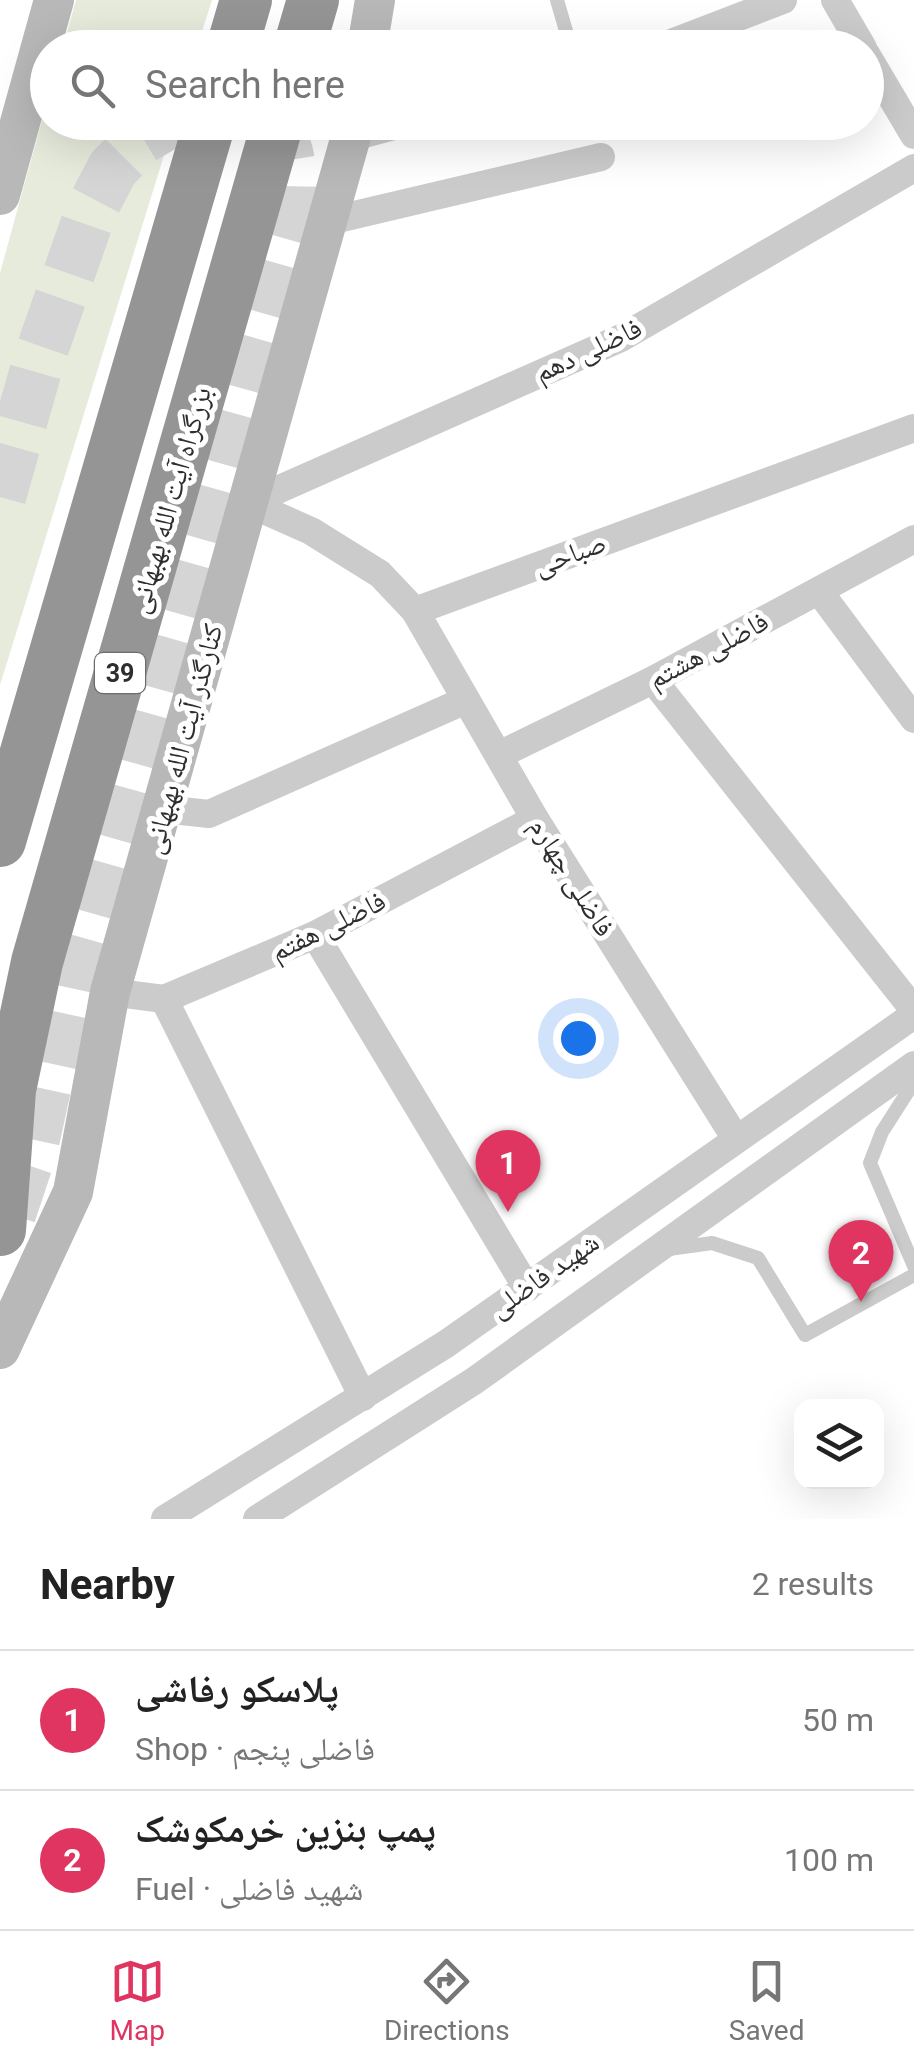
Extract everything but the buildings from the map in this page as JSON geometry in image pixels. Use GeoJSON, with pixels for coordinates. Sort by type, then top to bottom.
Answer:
{"type":"FeatureCollection","features":[{"type":"Feature","properties":{"kind":"highway"},"geometry":{"type":"LineString","coordinates":[[237,30],[246,0]]}},
{"type":"Feature","properties":{"kind":"highway"},"geometry":{"type":"LineString","coordinates":[[305,30],[313,0]]}},
{"type":"Feature","properties":{"kind":"highway","name":"39"},"geometry":{"type":"LineString","coordinates":[[0,841],[205,140]]}},
{"type":"Feature","properties":{"kind":"highway","name":"بزرگراه آیت الله بهبهانی"},"geometry":{"type":"LineString","coordinates":[[0,1230],[10,1090],[37,962],[273,140]]}},
{"type":"Feature","properties":{"kind":"main road"},"geometry":{"type":"LineString","coordinates":[[46,30],[54,0]]}},
{"type":"Feature","properties":{"kind":"main road"},"geometry":{"type":"LineString","coordinates":[[370,30],[375,0]]}},
{"type":"Feature","properties":{"kind":"main road"},"geometry":{"type":"LineString","coordinates":[[2,184],[30,85]]}},
{"type":"Feature","properties":{"kind":"main road","name":"کنارگذر آیت الله بهبهانی"},"geometry":{"type":"LineString","coordinates":[[0,1349],[74,1192],[110,992],[351,140]]}},
{"type":"Feature","properties":{"kind":"street"},"geometry":{"type":"LineString","coordinates":[[704,30],[782,0]]}},
{"type":"Feature","properties":{"kind":"street"},"geometry":{"type":"LineString","coordinates":[[835,0],[852,30]]}},
{"type":"Feature","properties":{"kind":"street"},"geometry":{"type":"LineString","coordinates":[[884,80],[911,119]]}},
{"type":"Feature","properties":{"kind":"street"},"geometry":{"type":"LineString","coordinates":[[329,221],[601,156]]}},
{"type":"Feature","properties":{"kind":"street","name":"فاضلی دهم"},"geometry":{"type":"LineString","coordinates":[[248,503],[621,338],[914,168]]}},
{"type":"Feature","properties":{"kind":"street","name":"صباحی"},"geometry":{"type":"LineString","coordinates":[[415,611],[914,428]]}},
{"type":"Feature","properties":{"kind":"street"},"geometry":{"type":"LineString","coordinates":[[248,503],[311,531],[380,574],[415,611]]}},
{"type":"Feature","properties":{"kind":"street","name":"فاضلی هشتم"},"geometry":{"type":"LineString","coordinates":[[498,756],[653,680],[914,539]]}},
{"type":"Feature","properties":{"kind":"street"},"geometry":{"type":"LineString","coordinates":[[819,591],[914,719]]}},
{"type":"Feature","properties":{"kind":"street","name":"فاضلی چهارم"},"geometry":{"type":"LineString","coordinates":[[415,611],[536,819],[736,1139]]}},
{"type":"Feature","properties":{"kind":"street"},"geometry":{"type":"LineString","coordinates":[[653,680],[914,1013]]}},
{"type":"Feature","properties":{"kind":"street"},"geometry":{"type":"LineString","coordinates":[[164,809],[209,814],[466,700]]}},
{"type":"Feature","properties":{"kind":"street","name":"فاضلی هفتم"},"geometry":{"type":"LineString","coordinates":[[164,999],[315,935],[536,819]]}},
{"type":"Feature","properties":{"kind":"street"},"geometry":{"type":"LineString","coordinates":[[315,935],[527,1288]]}},
{"type":"Feature","properties":{"kind":"street"},"geometry":{"type":"LineString","coordinates":[[110,992],[164,999],[363,1397]]}},
{"type":"Feature","properties":{"kind":"street","name":"شهید فاضلی"},"geometry":{"type":"LineString","coordinates":[[165,1519],[363,1397],[527,1288],[914,1013]]}},
{"type":"Feature","properties":{"kind":"street","name":"شهید فاضلی"},"geometry":{"type":"LineString","coordinates":[[257,1519],[474,1380],[914,1066]]}},
{"type":"Feature","properties":{"kind":"lane"},"geometry":{"type":"LineString","coordinates":[[557,0],[566,30]]}},
{"type":"Feature","properties":{"kind":"lane"},"geometry":{"type":"LineString","coordinates":[[914,1082],[882,1132],[870,1163],[914,1266]]}},
{"type":"Feature","properties":{"kind":"lane"},"geometry":{"type":"LineString","coordinates":[[658,1250],[712,1243],[758,1258],[805,1335],[914,1274]]}},
{"type":"Feature","properties":{"kind":"shaded area"},"geometry":{"type":"Polygon","coordinates":[[[76,0],[212,0],[202,30],[68,30],[76,0]]]}},
{"type":"Feature","properties":{"kind":"shaded area"},"geometry":{"type":"Polygon","coordinates":[[[37,140],[169,140],[0,685],[0,273],[37,140]]]}},
{"type":"Feature","properties":{"kind":"tunnel"},"geometry":{"type":"LineString","coordinates":[[0,497],[39,359],[92,208],[113,168],[141,140]]}},
{"type":"Feature","properties":{"kind":"tunnel"},"geometry":{"type":"LineString","coordinates":[[10,1214],[32,1148],[72,964],[290,192],[289,163],[282,140]]}},
{"type":"Feature","properties":{"kind":"place","name":"پلاسکو رفاشی"},"geometry":{"type":"Point","coordinates":[508,1212]}},
{"type":"Feature","properties":{"kind":"place","name":"پمپ بنزین خرمکوشک"},"geometry":{"type":"Point","coordinates":[861,1302]}}]}
